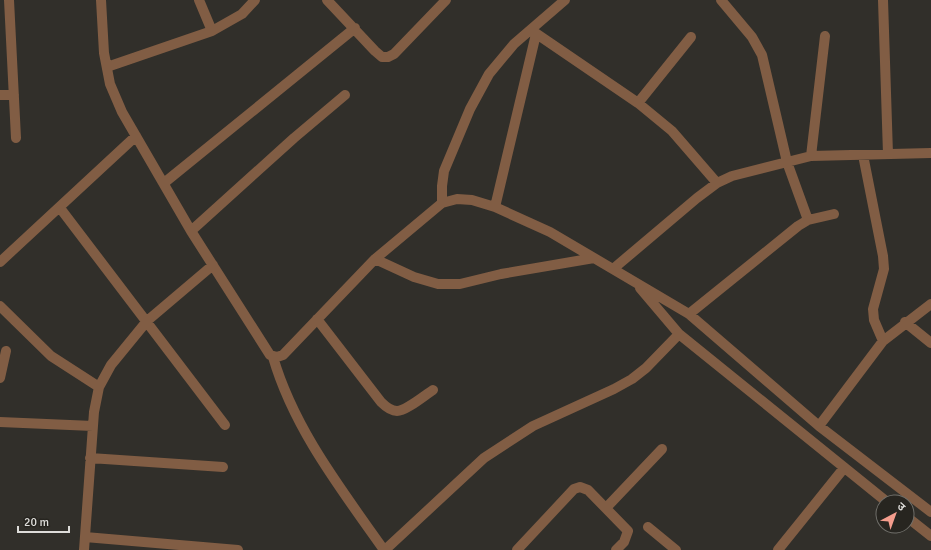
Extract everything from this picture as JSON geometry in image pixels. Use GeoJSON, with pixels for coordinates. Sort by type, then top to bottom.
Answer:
{"type":"FeatureCollection","features":[{"type":"Feature","properties":{"kind":"street"},"geometry":{"type":"LineString","coordinates":[[10,0],[16,138]]}},
{"type":"Feature","properties":{"kind":"street"},"geometry":{"type":"LineString","coordinates":[[101,0],[104,53],[110,84],[122,112],[191,230],[265,350],[273,357],[281,383],[305,434],[384,550],[484,458],[509,440],[533,426],[614,389],[632,379],[646,368],[680,334]]}},
{"type":"Feature","properties":{"kind":"street"},"geometry":{"type":"LineString","coordinates":[[199,0],[212,31]]}},
{"type":"Feature","properties":{"kind":"street"},"geometry":{"type":"LineString","coordinates":[[107,67],[212,31],[242,14],[255,0]]}},
{"type":"Feature","properties":{"kind":"street"},"geometry":{"type":"LineString","coordinates":[[326,0],[382,57],[388,57],[394,54],[446,0]]}},
{"type":"Feature","properties":{"kind":"street"},"geometry":{"type":"LineString","coordinates":[[442,203],[444,171],[470,109],[489,74],[514,44],[534,32],[565,0]]}},
{"type":"Feature","properties":{"kind":"street"},"geometry":{"type":"LineString","coordinates":[[721,0],[752,37],[762,55],[787,162],[808,220]]}},
{"type":"Feature","properties":{"kind":"street"},"geometry":{"type":"LineString","coordinates":[[883,0],[888,154]]}},
{"type":"Feature","properties":{"kind":"street"},"geometry":{"type":"LineString","coordinates":[[164,183],[355,28]]}},
{"type":"Feature","properties":{"kind":"street"},"geometry":{"type":"LineString","coordinates":[[534,32],[638,103],[672,131],[717,183]]}},
{"type":"Feature","properties":{"kind":"street"},"geometry":{"type":"LineString","coordinates":[[495,207],[534,32]]}},
{"type":"Feature","properties":{"kind":"street"},"geometry":{"type":"LineString","coordinates":[[811,156],[824,36]]}},
{"type":"Feature","properties":{"kind":"street"},"geometry":{"type":"LineString","coordinates":[[638,103],[690,37]]}},
{"type":"Feature","properties":{"kind":"street"},"geometry":{"type":"LineString","coordinates":[[0,95],[14,94]]}},
{"type":"Feature","properties":{"kind":"street"},"geometry":{"type":"LineString","coordinates":[[191,230],[294,138],[345,95]]}},
{"type":"Feature","properties":{"kind":"street"},"geometry":{"type":"LineString","coordinates":[[0,262],[136,136]]}},
{"type":"Feature","properties":{"kind":"street"},"geometry":{"type":"LineString","coordinates":[[613,269],[696,198],[717,183],[732,176],[811,156],[931,153]]}},
{"type":"Feature","properties":{"kind":"street"},"geometry":{"type":"LineString","coordinates":[[863,155],[883,256],[884,269],[873,309],[874,320],[883,341]]}},
{"type":"Feature","properties":{"kind":"street"},"geometry":{"type":"LineString","coordinates":[[273,357],[283,355],[375,259],[442,203],[457,199],[472,200],[495,207],[550,232],[689,314],[819,426],[931,512]]}},
{"type":"Feature","properties":{"kind":"street"},"geometry":{"type":"LineString","coordinates":[[60,208],[148,320],[225,425]]}},
{"type":"Feature","properties":{"kind":"street"},"geometry":{"type":"LineString","coordinates":[[689,314],[798,226],[808,220],[834,214]]}},
{"type":"Feature","properties":{"kind":"street"},"geometry":{"type":"LineString","coordinates":[[375,259],[414,277],[438,284],[460,284],[501,274],[594,258]]}},
{"type":"Feature","properties":{"kind":"street"},"geometry":{"type":"LineString","coordinates":[[84,550],[90,458],[99,387],[111,365],[148,320],[213,265]]}},
{"type":"Feature","properties":{"kind":"street"},"geometry":{"type":"LineString","coordinates":[[635,282],[680,334],[877,494]]}},
{"type":"Feature","properties":{"kind":"street"},"geometry":{"type":"LineString","coordinates":[[819,426],[883,341],[905,322],[931,304]]}},
{"type":"Feature","properties":{"kind":"street"},"geometry":{"type":"LineString","coordinates":[[0,306],[51,356],[99,387]]}},
{"type":"Feature","properties":{"kind":"street"},"geometry":{"type":"LineString","coordinates":[[317,319],[381,402],[389,408],[397,411],[403,409],[433,390]]}},
{"type":"Feature","properties":{"kind":"street"},"geometry":{"type":"LineString","coordinates":[[905,322],[931,343]]}},
{"type":"Feature","properties":{"kind":"street"},"geometry":{"type":"LineString","coordinates":[[0,378],[6,351]]}},
{"type":"Feature","properties":{"kind":"street"},"geometry":{"type":"LineString","coordinates":[[0,422],[93,426]]}},
{"type":"Feature","properties":{"kind":"street"},"geometry":{"type":"LineString","coordinates":[[606,508],[662,449]]}},
{"type":"Feature","properties":{"kind":"street"},"geometry":{"type":"LineString","coordinates":[[90,458],[223,467]]}},
{"type":"Feature","properties":{"kind":"street"},"geometry":{"type":"LineString","coordinates":[[778,550],[844,468]]}},
{"type":"Feature","properties":{"kind":"street"},"geometry":{"type":"LineString","coordinates":[[517,550],[574,489],[580,487],[588,490],[628,531],[624,542],[616,550]]}},
{"type":"Feature","properties":{"kind":"street"},"geometry":{"type":"LineString","coordinates":[[915,523],[931,536]]}},
{"type":"Feature","properties":{"kind":"street"},"geometry":{"type":"LineString","coordinates":[[648,527],[676,550]]}},
{"type":"Feature","properties":{"kind":"street"},"geometry":{"type":"LineString","coordinates":[[85,537],[238,550]]}}]}
